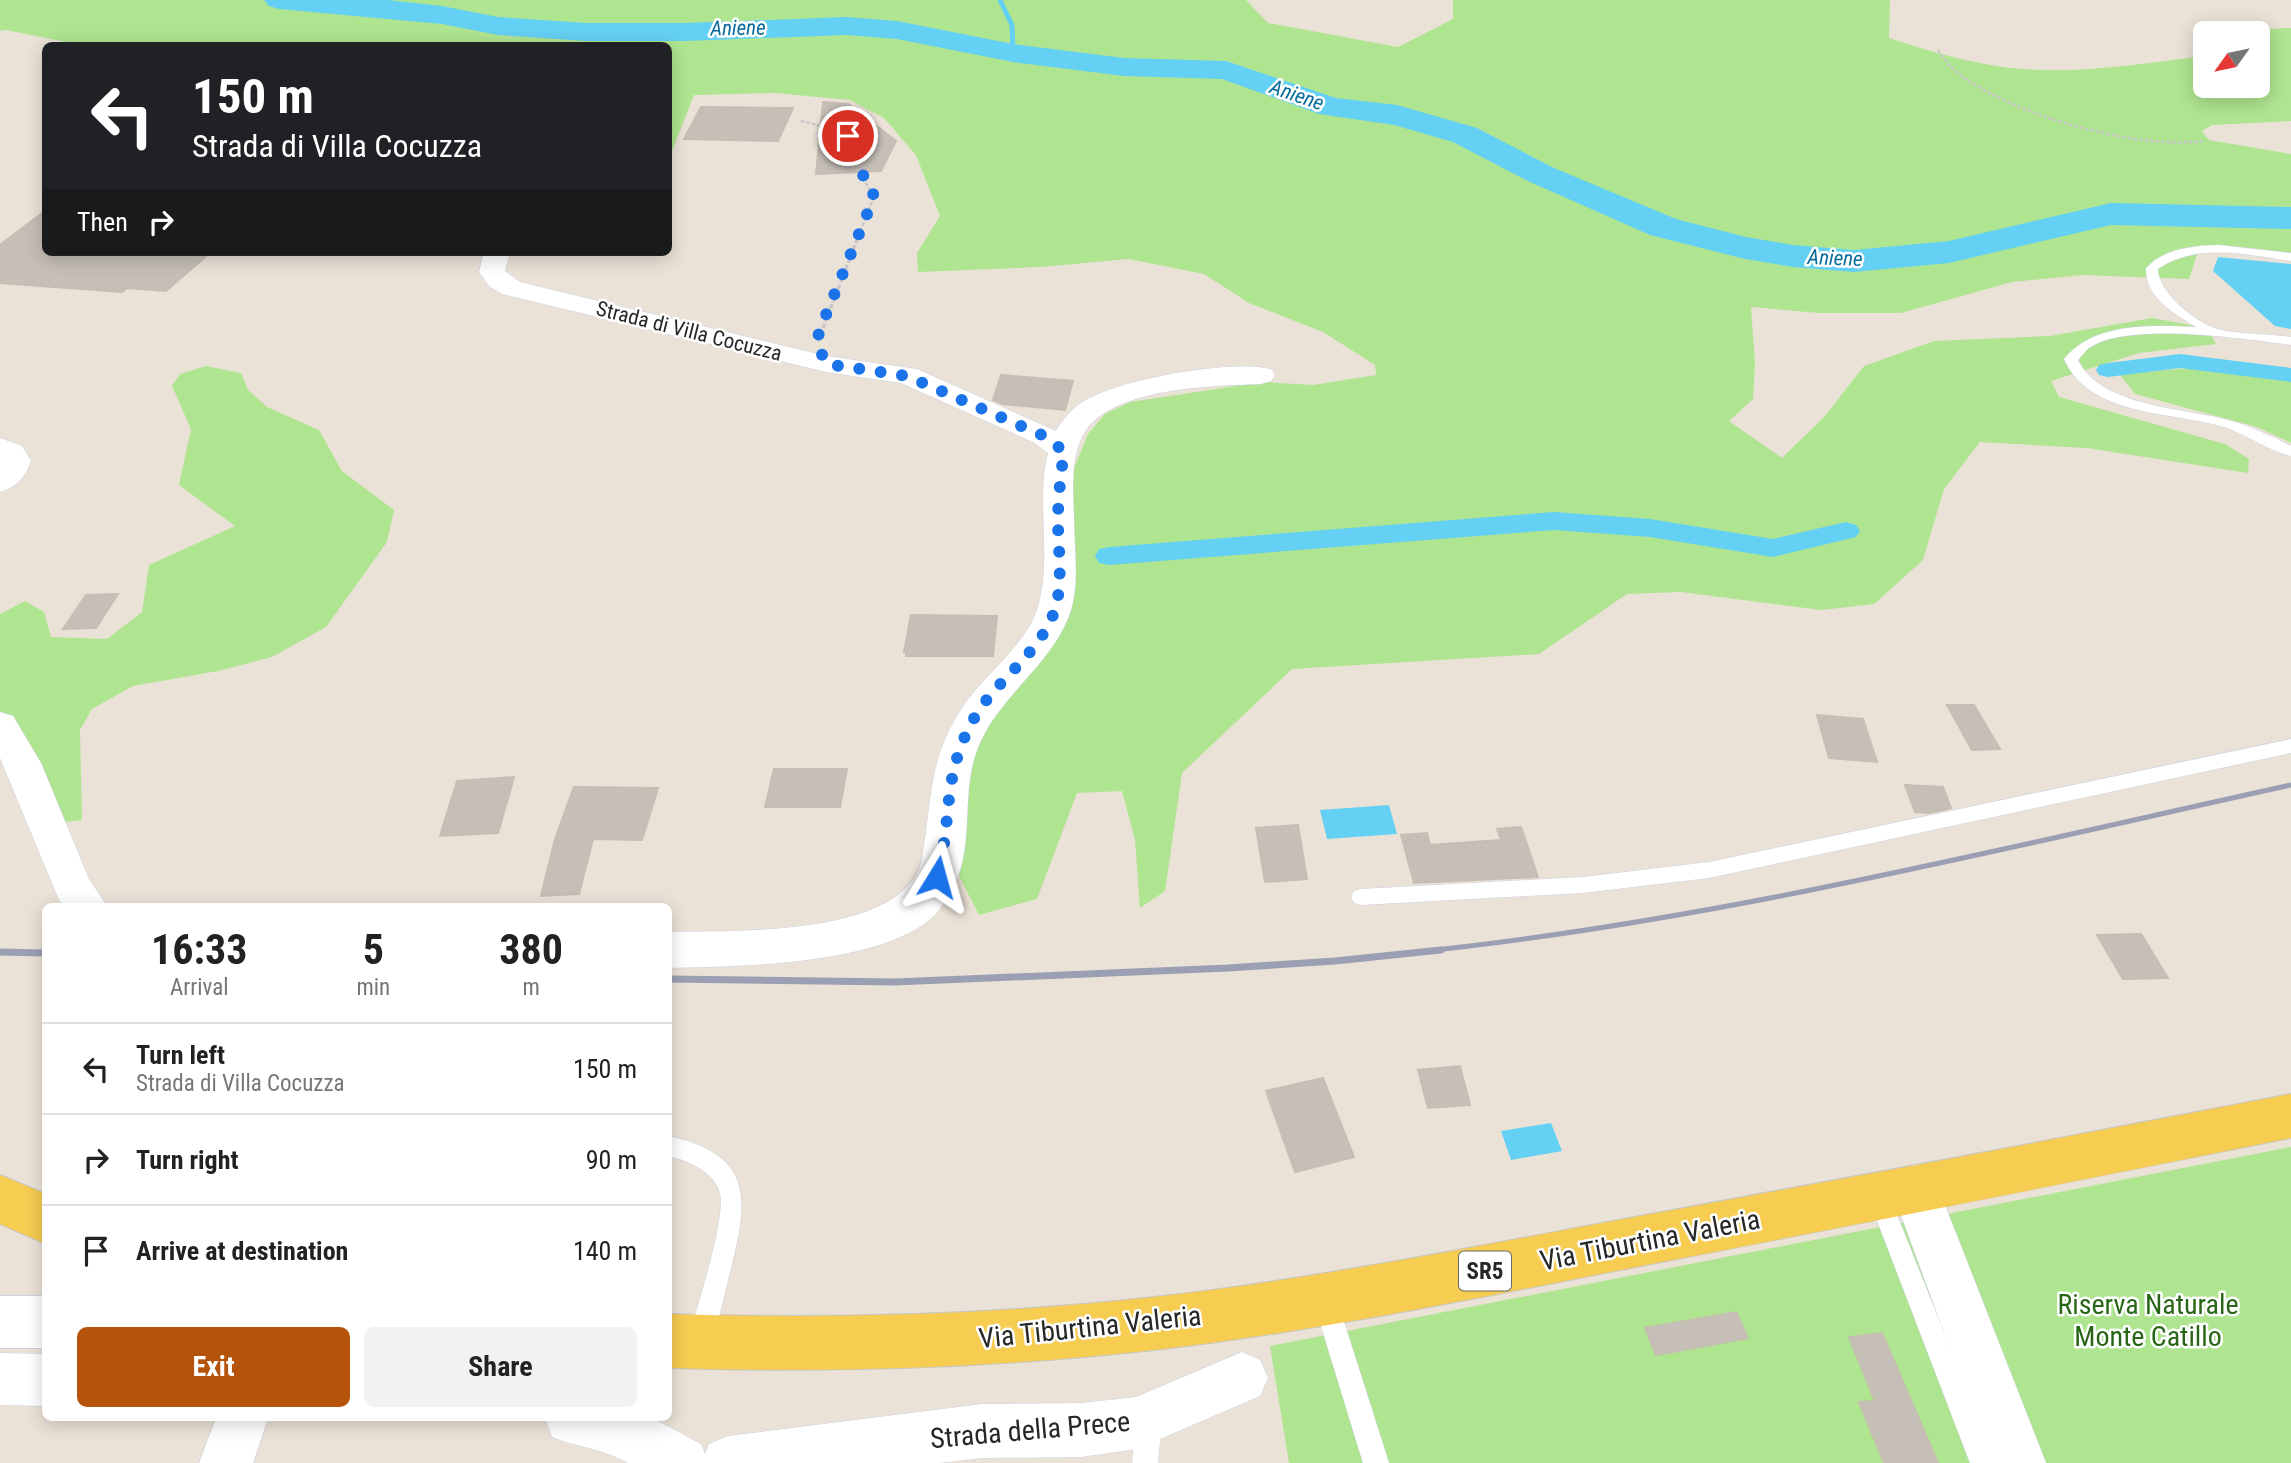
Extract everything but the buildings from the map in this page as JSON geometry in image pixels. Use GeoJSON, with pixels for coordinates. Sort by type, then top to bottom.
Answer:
{"type":"FeatureCollection","features":[{"type":"Feature","properties":{"kind":"main road","name":"Via Tiburtina Valeria"},"geometry":{"type":"LineString","coordinates":[[684,1342],[843,1343],[1024,1336],[1325,1299],[2291,1116]]}},
{"type":"Feature","properties":{"kind":"main road"},"geometry":{"type":"LineString","coordinates":[[0,1199],[42,1218]]}},
{"type":"Feature","properties":{"kind":"street","name":"Strada di Villa Cocuzza"},"geometry":{"type":"LineString","coordinates":[[496,256],[492,272],[499,281],[511,288],[827,364],[907,376],[1044,436],[1064,451]]}},
{"type":"Feature","properties":{"kind":"street"},"geometry":{"type":"LineString","coordinates":[[672,950],[808,942],[858,933],[895,921],[913,910],[933,889],[941,866],[948,787],[957,753],[976,716],[1036,644],[1056,606],[1059,578],[1059,494],[1064,451],[1077,422],[1088,412],[1118,397],[1171,383],[1261,375]]}},
{"type":"Feature","properties":{"kind":"street"},"geometry":{"type":"LineString","coordinates":[[0,447],[14,457],[16,466],[0,482]]}},
{"type":"Feature","properties":{"kind":"street"},"geometry":{"type":"LineString","coordinates":[[0,726],[22,763],[73,888],[85,903]]}},
{"type":"Feature","properties":{"kind":"street"},"geometry":{"type":"LineString","coordinates":[[1897,1192],[2019,1463]]}},
{"type":"Feature","properties":{"kind":"street"},"geometry":{"type":"LineString","coordinates":[[0,1322],[42,1322]]}},
{"type":"Feature","properties":{"kind":"street","name":"Strada della Prece"},"geometry":{"type":"LineString","coordinates":[[727,1463],[982,1431],[1081,1430],[1137,1423],[1147,1441],[1242,1378]]}},
{"type":"Feature","properties":{"kind":"street"},"geometry":{"type":"LineString","coordinates":[[0,1379],[42,1380]]}},
{"type":"Feature","properties":{"kind":"street"},"geometry":{"type":"LineString","coordinates":[[226,1463],[242,1421]]}},
{"type":"Feature","properties":{"kind":"street"},"geometry":{"type":"LineString","coordinates":[[589,1421],[612,1425],[682,1463]]}},
{"type":"Feature","properties":{"kind":"lane"},"geometry":{"type":"LineString","coordinates":[[2209,330],[2169,302],[2157,290],[2151,273],[2157,263],[2177,254],[2205,249],[2291,257]]}},
{"type":"Feature","properties":{"kind":"lane"},"geometry":{"type":"LineString","coordinates":[[2291,341],[2209,330],[2167,329],[2113,337],[2077,351],[2071,364],[2081,379],[2104,393],[2138,404],[2226,424],[2258,435],[2291,452]]}},
{"type":"Feature","properties":{"kind":"lane"},"geometry":{"type":"LineString","coordinates":[[1361,897],[1583,885],[1709,870],[2291,746]]}},
{"type":"Feature","properties":{"kind":"lane"},"geometry":{"type":"LineString","coordinates":[[672,1147],[716,1168],[732,1193],[727,1234],[684,1342]]}},
{"type":"Feature","properties":{"kind":"lane"},"geometry":{"type":"LineString","coordinates":[[1897,1192],[1983,1463]]}},
{"type":"Feature","properties":{"kind":"lane"},"geometry":{"type":"LineString","coordinates":[[1325,1299],[1376,1463]]}},
{"type":"Feature","properties":{"kind":"path"},"geometry":{"type":"LineString","coordinates":[[1938,50],[1942,59],[1954,71],[1982,90],[2068,124],[2177,144],[2203,141]]}},
{"type":"Feature","properties":{"kind":"path"},"geometry":{"type":"LineString","coordinates":[[801,121],[834,129],[848,136],[855,151],[859,171],[870,183],[874,197],[819,332],[817,345],[827,364]]}},
{"type":"Feature","properties":{"kind":"green space"},"geometry":{"type":"Polygon","coordinates":[[[0,0],[1246,0],[1268,23],[1398,47],[1453,19],[1453,0],[1890,0],[1889,38],[1972,62],[2024,69],[2069,70],[2193,57],[2193,98],[2270,98],[2270,29],[2291,28],[2291,121],[2212,125],[2202,131],[2209,140],[2291,154],[2291,253],[2200,245],[2189,279],[2082,275],[2012,282],[1901,313],[1819,313],[1751,307],[1755,363],[1753,399],[1729,421],[1782,458],[1825,416],[1864,366],[1934,341],[2050,336],[2152,318],[2207,328],[2216,344],[2139,353],[2051,381],[2059,397],[2225,444],[2249,459],[2248,473],[2087,448],[1980,442],[1944,489],[1923,560],[1874,604],[1821,610],[1681,592],[1627,594],[1539,654],[1292,669],[1182,773],[1165,891],[1140,908],[1135,840],[1122,791],[1077,793],[1037,899],[979,915],[947,852],[971,744],[1053,636],[1067,485],[1088,434],[1105,414],[1130,402],[1262,382],[1313,385],[1376,375],[1375,365],[1323,332],[1249,303],[1204,274],[1129,259],[1041,267],[918,272],[917,253],[940,216],[916,155],[884,118],[850,100],[775,93],[694,95],[672,151],[672,42],[66,42],[0,31],[0,0]]]}},
{"type":"Feature","properties":{"kind":"green space"},"geometry":{"type":"Polygon","coordinates":[[[206,366],[241,373],[248,390],[267,407],[319,430],[342,471],[394,510],[387,542],[326,627],[272,657],[218,671],[133,686],[92,709],[80,730],[82,820],[55,823],[0,714],[0,614],[25,601],[44,612],[51,637],[107,639],[142,612],[149,565],[235,526],[179,485],[191,429],[172,386],[180,374],[206,366]]]}},
{"type":"Feature","properties":{"kind":"green space"},"geometry":{"type":"Polygon","coordinates":[[[2190,368],[2291,380],[2291,443],[2257,427],[2135,394],[2119,374],[2190,368]]]}},
{"type":"Feature","properties":{"kind":"green space","name":"Riserva Naturale Monte Catillo"},"geometry":{"type":"Polygon","coordinates":[[[2291,1147],[2291,1463],[1289,1463],[1270,1346],[2291,1147]]]}},
{"type":"Feature","properties":{"kind":"water"},"geometry":{"type":"Polygon","coordinates":[[[2218,257],[2291,264],[2291,329],[2275,326],[2213,271],[2218,257]]]}},
{"type":"Feature","properties":{"kind":"water"},"geometry":{"type":"Polygon","coordinates":[[[1389,805],[1397,834],[1327,839],[1320,810],[1389,805]]]}},
{"type":"Feature","properties":{"kind":"water"},"geometry":{"type":"Polygon","coordinates":[[[1551,1123],[1562,1151],[1511,1160],[1501,1131],[1551,1123]]]}},
{"type":"Feature","properties":{"kind":"waterway","name":"Aniene"},"geometry":{"type":"LineString","coordinates":[[279,0],[442,15],[498,26],[586,32],[686,32],[846,26],[897,30],[1013,53],[1124,67],[1226,70],[1331,107],[1397,115],[1465,135],[1542,175],[1663,227],[1745,248],[1793,256],[1854,261],[1949,252],[2111,214],[2291,218]]}},
{"type":"Feature","properties":{"kind":"waterway"},"geometry":{"type":"LineString","coordinates":[[1000,0],[1012,25],[1013,53]]}},
{"type":"Feature","properties":{"kind":"waterway"},"geometry":{"type":"LineString","coordinates":[[2108,370],[2180,361],[2291,375]]}},
{"type":"Feature","properties":{"kind":"waterway"},"geometry":{"type":"LineString","coordinates":[[1109,556],[1554,521],[1650,528],[1773,548],[1846,531]]}},
{"type":"Feature","properties":{"kind":"railway"},"geometry":{"type":"LineString","coordinates":[[1425,951],[1535,938],[1752,901],[1968,857],[2291,785]]}},
{"type":"Feature","properties":{"kind":"railway"},"geometry":{"type":"LineString","coordinates":[[672,979],[895,982],[1228,968],[1441,950]]}},
{"type":"Feature","properties":{"kind":"railway"},"geometry":{"type":"LineString","coordinates":[[0,952],[42,953]]}},
{"type":"Feature","properties":{"kind":"route"},"geometry":{"type":"LineString","coordinates":[[848,136],[855,151],[859,171],[870,183],[874,197],[819,332],[817,345],[820,354],[827,364],[907,376],[1044,436],[1064,451],[1059,494],[1059,588],[1056,606],[1036,644],[999,685],[976,716],[957,753],[948,787],[941,866],[937,877]]}}]}
